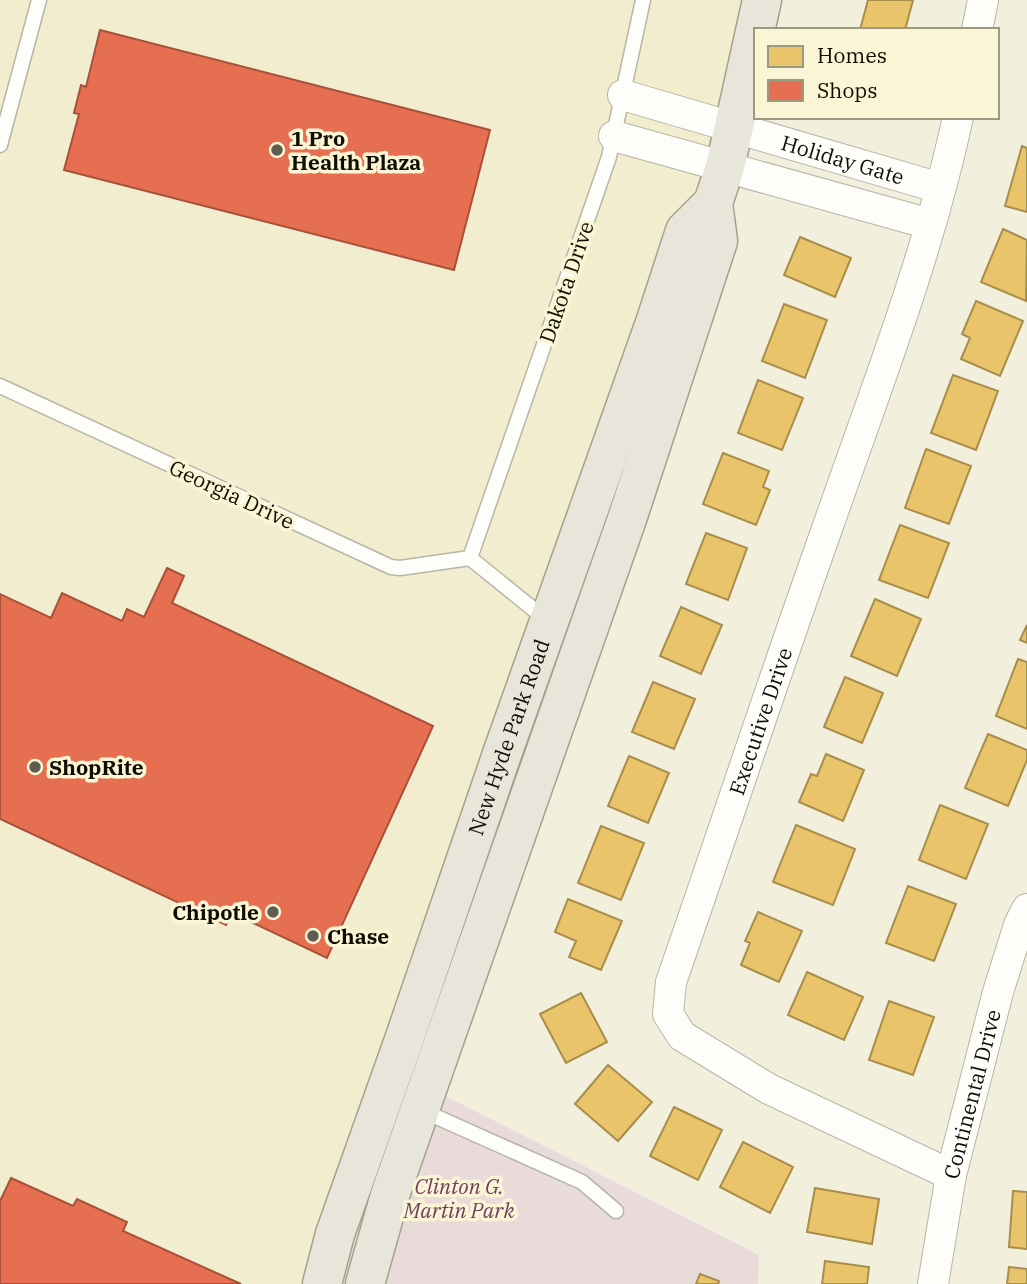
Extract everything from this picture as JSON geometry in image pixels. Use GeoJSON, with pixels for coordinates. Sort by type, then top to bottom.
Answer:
{"type":"FeatureCollection","features":[{"type":"Feature","properties":{"kind":"main road","name":"New Hyde Park Road"},"geometry":{"type":"LineString","coordinates":[[756,28],[762,0]]}},
{"type":"Feature","properties":{"kind":"main road","name":"New Hyde Park Road"},"geometry":{"type":"LineString","coordinates":[[365,1284],[390,1195],[628,516],[718,242],[713,203],[725,167],[754,37]]}},
{"type":"Feature","properties":{"kind":"main road","name":"New Hyde Park Road"},"geometry":{"type":"LineString","coordinates":[[322,1284],[335,1234],[685,231],[713,203]]}},
{"type":"Feature","properties":{"kind":"street"},"geometry":{"type":"LineString","coordinates":[[977,28],[983,0]]}},
{"type":"Feature","properties":{"kind":"street","name":"Holiday Gate"},"geometry":{"type":"LineString","coordinates":[[623,95],[940,188]]}},
{"type":"Feature","properties":{"kind":"street","name":"Executive Drive"},"geometry":{"type":"LineString","coordinates":[[951,1175],[769,1089],[682,1036],[668,1014],[671,982],[914,281],[957,119]]}},
{"type":"Feature","properties":{"kind":"street","name":"Holiday Gate"},"geometry":{"type":"LineString","coordinates":[[614,136],[930,224]]}},
{"type":"Feature","properties":{"kind":"street","name":"Continental Drive"},"geometry":{"type":"LineString","coordinates":[[933,1284],[951,1175],[998,992],[1019,925],[1027,909]]}},
{"type":"Feature","properties":{"kind":"lane"},"geometry":{"type":"LineString","coordinates":[[0,145],[39,0]]}},
{"type":"Feature","properties":{"kind":"lane","name":"Dakota Drive"},"geometry":{"type":"LineString","coordinates":[[470,558],[609,157],[643,0]]}},
{"type":"Feature","properties":{"kind":"lane","name":"Georgia Drive"},"geometry":{"type":"LineString","coordinates":[[0,386],[391,567],[470,558]]}},
{"type":"Feature","properties":{"kind":"lane"},"geometry":{"type":"LineString","coordinates":[[470,558],[549,622]]}},
{"type":"Feature","properties":{"kind":"lane"},"geometry":{"type":"LineString","coordinates":[[420,1109],[582,1182],[617,1211]]}},
{"type":"Feature","properties":{"kind":"shaded area"},"geometry":{"type":"Polygon","coordinates":[[[0,0],[762,0],[649,397],[556,666],[408,1077],[347,1264],[343,1284],[0,1284],[0,0]]]}},
{"type":"Feature","properties":{"kind":"green space","name":"Clinton G. Martin Park"},"geometry":{"type":"Polygon","coordinates":[[[408,1077],[759,1255],[758,1284],[343,1284],[364,1205],[408,1077]]]}},
{"type":"Feature","properties":{"kind":"building: Homes"},"geometry":{"type":"Polygon","coordinates":[[[868,0],[913,0],[906,28],[861,28],[868,0]]]}},
{"type":"Feature","properties":{"kind":"building: Homes"},"geometry":{"type":"Polygon","coordinates":[[[1022,146],[1027,148],[1027,212],[1005,206],[1022,146]]]}},
{"type":"Feature","properties":{"kind":"building: Homes"},"geometry":{"type":"Polygon","coordinates":[[[1003,229],[1027,240],[1026,301],[981,282],[1003,229]]]}},
{"type":"Feature","properties":{"kind":"building: Homes"},"geometry":{"type":"Polygon","coordinates":[[[800,237],[851,258],[835,297],[784,275],[800,237]]]}},
{"type":"Feature","properties":{"kind":"building: Homes"},"geometry":{"type":"Polygon","coordinates":[[[976,301],[1023,321],[1000,376],[961,359],[970,338],[962,334],[976,301]]]}},
{"type":"Feature","properties":{"kind":"building: Homes"},"geometry":{"type":"Polygon","coordinates":[[[784,304],[827,320],[805,378],[762,361],[784,304]]]}},
{"type":"Feature","properties":{"kind":"building: Homes"},"geometry":{"type":"Polygon","coordinates":[[[953,375],[998,391],[976,450],[931,433],[953,375]]]}},
{"type":"Feature","properties":{"kind":"building: Homes"},"geometry":{"type":"Polygon","coordinates":[[[758,380],[803,398],[782,450],[738,433],[758,380]]]}},
{"type":"Feature","properties":{"kind":"building: Homes"},"geometry":{"type":"Polygon","coordinates":[[[926,449],[971,466],[949,524],[905,508],[926,449]]]}},
{"type":"Feature","properties":{"kind":"building: Homes"},"geometry":{"type":"Polygon","coordinates":[[[723,453],[769,471],[763,487],[770,490],[756,525],[703,504],[723,453]]]}},
{"type":"Feature","properties":{"kind":"building: Homes"},"geometry":{"type":"Polygon","coordinates":[[[900,525],[949,543],[928,598],[879,580],[900,525]]]}},
{"type":"Feature","properties":{"kind":"building: Homes"},"geometry":{"type":"Polygon","coordinates":[[[706,533],[747,548],[728,600],[686,584],[706,533]]]}},
{"type":"Feature","properties":{"kind":"building: Homes"},"geometry":{"type":"Polygon","coordinates":[[[875,599],[921,619],[897,676],[851,656],[875,599]]]}},
{"type":"Feature","properties":{"kind":"building: Homes"},"geometry":{"type":"Polygon","coordinates":[[[681,607],[722,625],[701,674],[660,656],[681,607]]]}},
{"type":"Feature","properties":{"kind":"building: Homes"},"geometry":{"type":"Polygon","coordinates":[[[1027,625],[1027,643],[1020,640],[1027,625]]]}},
{"type":"Feature","properties":{"kind":"building: Homes"},"geometry":{"type":"Polygon","coordinates":[[[1018,659],[1027,662],[1027,729],[996,716],[1018,659]]]}},
{"type":"Feature","properties":{"kind":"building: Homes"},"geometry":{"type":"Polygon","coordinates":[[[845,677],[883,693],[862,743],[824,727],[845,677]]]}},
{"type":"Feature","properties":{"kind":"building: Homes"},"geometry":{"type":"Polygon","coordinates":[[[653,682],[695,699],[674,749],[632,732],[653,682]]]}},
{"type":"Feature","properties":{"kind":"building: Homes"},"geometry":{"type":"Polygon","coordinates":[[[988,734],[1027,750],[1027,760],[1008,806],[965,788],[988,734]]]}},
{"type":"Feature","properties":{"kind":"building: Homes"},"geometry":{"type":"Polygon","coordinates":[[[826,754],[864,770],[843,821],[799,802],[811,774],[817,776],[826,754]]]}},
{"type":"Feature","properties":{"kind":"building: Homes"},"geometry":{"type":"Polygon","coordinates":[[[629,756],[669,773],[648,823],[608,806],[629,756]]]}},
{"type":"Feature","properties":{"kind":"building: Homes"},"geometry":{"type":"Polygon","coordinates":[[[940,805],[988,824],[966,879],[919,860],[940,805]]]}},
{"type":"Feature","properties":{"kind":"building: Homes"},"geometry":{"type":"Polygon","coordinates":[[[796,825],[855,849],[833,905],[773,882],[796,825]]]}},
{"type":"Feature","properties":{"kind":"building: Homes"},"geometry":{"type":"Polygon","coordinates":[[[601,826],[644,843],[621,900],[578,883],[601,826]]]}},
{"type":"Feature","properties":{"kind":"building: Homes"},"geometry":{"type":"Polygon","coordinates":[[[908,886],[956,904],[934,961],[886,943],[908,886]]]}},
{"type":"Feature","properties":{"kind":"building: Homes"},"geometry":{"type":"Polygon","coordinates":[[[568,899],[622,921],[601,970],[569,957],[576,941],[555,932],[568,899]]]}},
{"type":"Feature","properties":{"kind":"building: Homes"},"geometry":{"type":"Polygon","coordinates":[[[758,912],[802,931],[779,982],[741,965],[750,943],[745,941],[758,912]]]}},
{"type":"Feature","properties":{"kind":"building: Homes"},"geometry":{"type":"Polygon","coordinates":[[[807,972],[863,997],[844,1040],[788,1015],[807,972]]]}},
{"type":"Feature","properties":{"kind":"building: Homes"},"geometry":{"type":"Polygon","coordinates":[[[581,993],[607,1042],[566,1063],[540,1014],[581,993]]]}},
{"type":"Feature","properties":{"kind":"building: Homes"},"geometry":{"type":"Polygon","coordinates":[[[889,1001],[934,1017],[913,1075],[869,1060],[889,1001]]]}},
{"type":"Feature","properties":{"kind":"building: Homes"},"geometry":{"type":"Polygon","coordinates":[[[608,1065],[652,1102],[618,1141],[575,1104],[608,1065]]]}},
{"type":"Feature","properties":{"kind":"building: Homes"},"geometry":{"type":"Polygon","coordinates":[[[674,1107],[722,1130],[698,1180],[650,1156],[674,1107]]]}},
{"type":"Feature","properties":{"kind":"building: Homes"},"geometry":{"type":"Polygon","coordinates":[[[743,1142],[793,1167],[770,1213],[720,1187],[743,1142]]]}},
{"type":"Feature","properties":{"kind":"building: Homes"},"geometry":{"type":"Polygon","coordinates":[[[815,1188],[879,1199],[872,1244],[807,1232],[815,1188]]]}},
{"type":"Feature","properties":{"kind":"building: Homes"},"geometry":{"type":"Polygon","coordinates":[[[1013,1191],[1027,1192],[1027,1249],[1009,1247],[1013,1191]]]}},
{"type":"Feature","properties":{"kind":"building: Homes"},"geometry":{"type":"Polygon","coordinates":[[[825,1261],[869,1267],[867,1284],[822,1284],[825,1261]]]}},
{"type":"Feature","properties":{"kind":"building: Homes"},"geometry":{"type":"Polygon","coordinates":[[[1009,1267],[1027,1269],[1027,1284],[1007,1284],[1009,1267]]]}},
{"type":"Feature","properties":{"kind":"building: Homes"},"geometry":{"type":"Polygon","coordinates":[[[700,1274],[719,1281],[718,1284],[696,1284],[700,1274]]]}},
{"type":"Feature","properties":{"kind":"building: Shops","name":"1 Pro Health Plaza"},"geometry":{"type":"Polygon","coordinates":[[[100,30],[490,130],[454,270],[64,170],[79,114],[74,113],[81,85],[86,87],[100,30]]]}},
{"type":"Feature","properties":{"kind":"building: Shops"},"geometry":{"type":"Polygon","coordinates":[[[167,568],[184,576],[172,603],[433,726],[327,958],[232,913],[226,925],[0,819],[0,594],[51,618],[62,593],[122,621],[127,609],[144,617],[167,568]]]}},
{"type":"Feature","properties":{"kind":"building: Shops"},"geometry":{"type":"Polygon","coordinates":[[[11,1178],[73,1206],[77,1199],[127,1222],[123,1231],[241,1284],[0,1284],[0,1201],[11,1178]]]}},
{"type":"Feature","properties":{"kind":"place","name":"1 Pro Health Plaza"},"geometry":{"type":"Point","coordinates":[277,150]}},
{"type":"Feature","properties":{"kind":"place","name":"ShopRite"},"geometry":{"type":"Point","coordinates":[35,767]}},
{"type":"Feature","properties":{"kind":"place","name":"Chipotle"},"geometry":{"type":"Point","coordinates":[273,912]}},
{"type":"Feature","properties":{"kind":"place","name":"Chase"},"geometry":{"type":"Point","coordinates":[313,936]}}]}
